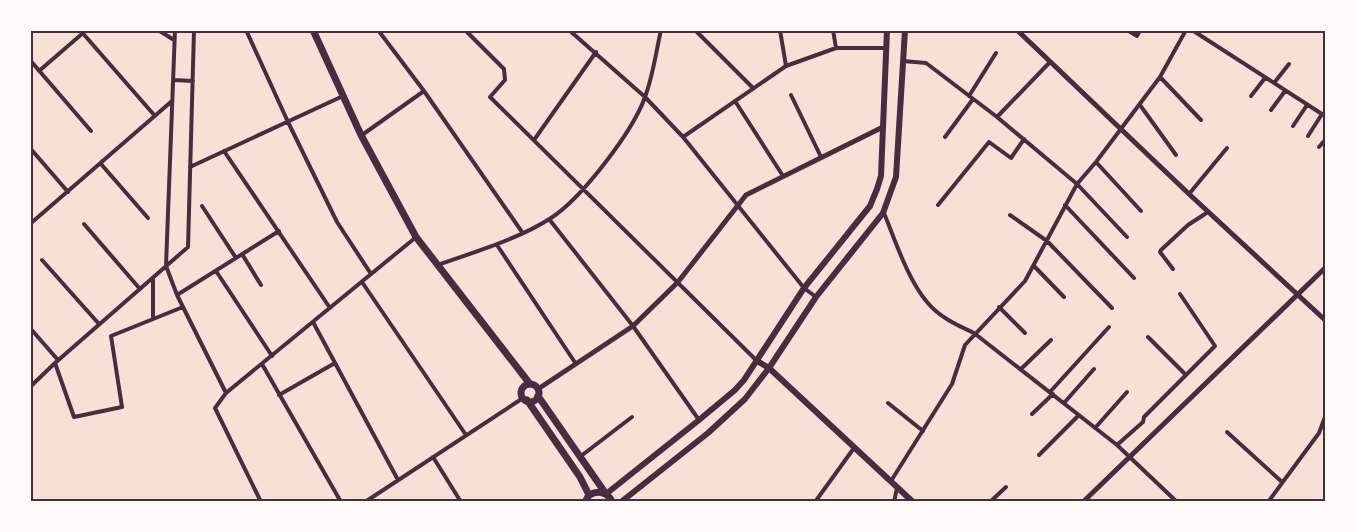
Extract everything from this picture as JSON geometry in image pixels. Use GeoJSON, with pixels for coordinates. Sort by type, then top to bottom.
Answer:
{"type":"FeatureCollection","features":[{"type":"Feature","properties":{"kind":"main road"},"geometry":{"type":"LineString","coordinates":[[313,30],[361,135],[416,237],[530,384],[534,385],[612,502]]}},
{"type":"Feature","properties":{"kind":"main road"},"geometry":{"type":"LineString","coordinates":[[606,494],[735,390],[757,361],[804,288],[870,206],[881,176],[887,30]]}},
{"type":"Feature","properties":{"kind":"main road"},"geometry":{"type":"LineString","coordinates":[[621,502],[708,433],[745,399],[769,368],[816,297],[883,213],[896,177],[905,30]]}},
{"type":"Feature","properties":{"kind":"main road"},"geometry":{"type":"LineString","coordinates":[[757,361],[769,368],[913,502]]}},
{"type":"Feature","properties":{"kind":"main road"},"geometry":{"type":"LineString","coordinates":[[530,384],[522,389],[525,399],[580,477],[585,500],[601,492],[606,494]]}},
{"type":"Feature","properties":{"kind":"main road"},"geometry":{"type":"LineString","coordinates":[[525,399],[531,401],[538,393]]}},
{"type":"Feature","properties":{"kind":"street"},"geometry":{"type":"LineString","coordinates":[[158,30],[174,40]]}},
{"type":"Feature","properties":{"kind":"street"},"geometry":{"type":"LineString","coordinates":[[174,30],[166,266],[177,295],[226,393]]}},
{"type":"Feature","properties":{"kind":"street"},"geometry":{"type":"LineString","coordinates":[[30,387],[188,247],[194,30]]}},
{"type":"Feature","properties":{"kind":"street"},"geometry":{"type":"LineString","coordinates":[[246,30],[337,222],[371,274]]}},
{"type":"Feature","properties":{"kind":"street"},"geometry":{"type":"LineString","coordinates":[[378,30],[424,91],[522,232]]}},
{"type":"Feature","properties":{"kind":"street"},"geometry":{"type":"LineString","coordinates":[[465,30],[504,69],[505,80],[490,97],[757,361]]}},
{"type":"Feature","properties":{"kind":"street"},"geometry":{"type":"LineString","coordinates":[[569,30],[645,97],[683,137],[804,288],[816,297]]}},
{"type":"Feature","properties":{"kind":"street"},"geometry":{"type":"LineString","coordinates":[[437,265],[496,244],[549,219],[567,207],[583,190],[627,131],[645,97],[662,30]]}},
{"type":"Feature","properties":{"kind":"street"},"geometry":{"type":"LineString","coordinates":[[694,30],[753,88]]}},
{"type":"Feature","properties":{"kind":"street"},"geometry":{"type":"LineString","coordinates":[[780,30],[786,66]]}},
{"type":"Feature","properties":{"kind":"street"},"geometry":{"type":"LineString","coordinates":[[833,30],[836,48]]}},
{"type":"Feature","properties":{"kind":"street"},"geometry":{"type":"LineString","coordinates":[[1017,30],[1325,320]]}},
{"type":"Feature","properties":{"kind":"street"},"geometry":{"type":"LineString","coordinates":[[1127,30],[1137,36],[1140,30]]}},
{"type":"Feature","properties":{"kind":"street"},"geometry":{"type":"LineString","coordinates":[[894,502],[894,485],[923,430],[952,384],[965,345],[1026,280],[1077,184],[1160,77],[1186,30]]}},
{"type":"Feature","properties":{"kind":"street"},"geometry":{"type":"LineString","coordinates":[[1192,30],[1323,115],[1308,136]]}},
{"type":"Feature","properties":{"kind":"street"},"geometry":{"type":"LineString","coordinates":[[39,71],[81,32],[155,116]]}},
{"type":"Feature","properties":{"kind":"street"},"geometry":{"type":"LineString","coordinates":[[683,137],[786,66],[836,48],[887,48]]}},
{"type":"Feature","properties":{"kind":"street"},"geometry":{"type":"LineString","coordinates":[[534,140],[596,52]]}},
{"type":"Feature","properties":{"kind":"street"},"geometry":{"type":"LineString","coordinates":[[969,96],[996,53]]}},
{"type":"Feature","properties":{"kind":"street"},"geometry":{"type":"LineString","coordinates":[[30,60],[91,131]]}},
{"type":"Feature","properties":{"kind":"street"},"geometry":{"type":"LineString","coordinates":[[902,61],[926,63],[997,117],[1077,184],[1127,237]]}},
{"type":"Feature","properties":{"kind":"street"},"geometry":{"type":"LineString","coordinates":[[997,117],[1050,62]]}},
{"type":"Feature","properties":{"kind":"street"},"geometry":{"type":"LineString","coordinates":[[1274,83],[1289,64]]}},
{"type":"Feature","properties":{"kind":"street"},"geometry":{"type":"LineString","coordinates":[[1160,77],[1201,120]]}},
{"type":"Feature","properties":{"kind":"street"},"geometry":{"type":"LineString","coordinates":[[1251,96],[1265,78]]}},
{"type":"Feature","properties":{"kind":"street"},"geometry":{"type":"LineString","coordinates":[[174,80],[192,81]]}},
{"type":"Feature","properties":{"kind":"street"},"geometry":{"type":"LineString","coordinates":[[361,135],[424,91]]}},
{"type":"Feature","properties":{"kind":"street"},"geometry":{"type":"LineString","coordinates":[[1271,110],[1285,92]]}},
{"type":"Feature","properties":{"kind":"street"},"geometry":{"type":"LineString","coordinates":[[790,95],[821,157]]}},
{"type":"Feature","properties":{"kind":"street"},"geometry":{"type":"LineString","coordinates":[[190,166],[343,96]]}},
{"type":"Feature","properties":{"kind":"street"},"geometry":{"type":"LineString","coordinates":[[945,137],[973,99]]}},
{"type":"Feature","properties":{"kind":"street"},"geometry":{"type":"LineString","coordinates":[[30,224],[173,100]]}},
{"type":"Feature","properties":{"kind":"street"},"geometry":{"type":"LineString","coordinates":[[735,101],[783,176]]}},
{"type":"Feature","properties":{"kind":"street"},"geometry":{"type":"LineString","coordinates":[[1140,105],[1176,155]]}},
{"type":"Feature","properties":{"kind":"street"},"geometry":{"type":"LineString","coordinates":[[1293,126],[1307,105]]}},
{"type":"Feature","properties":{"kind":"street"},"geometry":{"type":"LineString","coordinates":[[538,393],[633,326],[678,282],[746,195],[883,127]]}},
{"type":"Feature","properties":{"kind":"street"},"geometry":{"type":"LineString","coordinates":[[938,205],[989,142],[1011,158],[1024,139]]}},
{"type":"Feature","properties":{"kind":"street"},"geometry":{"type":"LineString","coordinates":[[1319,147],[1325,140]]}},
{"type":"Feature","properties":{"kind":"street"},"geometry":{"type":"LineString","coordinates":[[30,148],[68,192]]}},
{"type":"Feature","properties":{"kind":"street"},"geometry":{"type":"LineString","coordinates":[[1189,194],[1227,148]]}},
{"type":"Feature","properties":{"kind":"street"},"geometry":{"type":"LineString","coordinates":[[224,151],[330,308]]}},
{"type":"Feature","properties":{"kind":"street"},"geometry":{"type":"LineString","coordinates":[[1096,162],[1141,211]]}},
{"type":"Feature","properties":{"kind":"street"},"geometry":{"type":"LineString","coordinates":[[101,164],[148,218]]}},
{"type":"Feature","properties":{"kind":"street"},"geometry":{"type":"LineString","coordinates":[[1065,205],[1134,278]]}},
{"type":"Feature","properties":{"kind":"street"},"geometry":{"type":"LineString","coordinates":[[202,206],[236,258]]}},
{"type":"Feature","properties":{"kind":"street"},"geometry":{"type":"LineString","coordinates":[[1173,269],[1160,252],[1161,250],[1188,225],[1208,212]]}},
{"type":"Feature","properties":{"kind":"street"},"geometry":{"type":"LineString","coordinates":[[883,213],[904,264],[927,302],[947,320],[974,333],[1117,445],[1177,502]]}},
{"type":"Feature","properties":{"kind":"street"},"geometry":{"type":"LineString","coordinates":[[1010,215],[1047,241],[1112,308]]}},
{"type":"Feature","properties":{"kind":"street"},"geometry":{"type":"LineString","coordinates":[[549,219],[633,326],[699,420]]}},
{"type":"Feature","properties":{"kind":"street"},"geometry":{"type":"LineString","coordinates":[[84,224],[140,289]]}},
{"type":"Feature","properties":{"kind":"street"},"geometry":{"type":"LineString","coordinates":[[177,295],[279,231]]}},
{"type":"Feature","properties":{"kind":"street"},"geometry":{"type":"LineString","coordinates":[[261,502],[215,408],[226,393],[416,237]]}},
{"type":"Feature","properties":{"kind":"street"},"geometry":{"type":"LineString","coordinates":[[496,244],[576,364]]}},
{"type":"Feature","properties":{"kind":"street"},"geometry":{"type":"LineString","coordinates":[[242,254],[261,285]]}},
{"type":"Feature","properties":{"kind":"street"},"geometry":{"type":"LineString","coordinates":[[42,260],[99,324]]}},
{"type":"Feature","properties":{"kind":"street"},"geometry":{"type":"LineString","coordinates":[[1034,266],[1064,297]]}},
{"type":"Feature","properties":{"kind":"street"},"geometry":{"type":"LineString","coordinates":[[1083,502],[1325,268]]}},
{"type":"Feature","properties":{"kind":"street"},"geometry":{"type":"LineString","coordinates":[[216,271],[272,356]]}},
{"type":"Feature","properties":{"kind":"street"},"geometry":{"type":"LineString","coordinates":[[153,278],[153,319]]}},
{"type":"Feature","properties":{"kind":"street"},"geometry":{"type":"LineString","coordinates":[[362,282],[466,435]]}},
{"type":"Feature","properties":{"kind":"street"},"geometry":{"type":"LineString","coordinates":[[1117,445],[1143,422],[1143,417],[1215,346],[1180,294]]}},
{"type":"Feature","properties":{"kind":"street"},"geometry":{"type":"LineString","coordinates":[[30,327],[57,362],[74,417],[122,407],[111,336],[183,307]]}},
{"type":"Feature","properties":{"kind":"street"},"geometry":{"type":"LineString","coordinates":[[999,307],[1025,333]]}},
{"type":"Feature","properties":{"kind":"street"},"geometry":{"type":"LineString","coordinates":[[313,322],[398,480]]}},
{"type":"Feature","properties":{"kind":"street"},"geometry":{"type":"LineString","coordinates":[[1032,414],[1109,327]]}},
{"type":"Feature","properties":{"kind":"street"},"geometry":{"type":"LineString","coordinates":[[1148,337],[1186,375]]}},
{"type":"Feature","properties":{"kind":"street"},"geometry":{"type":"LineString","coordinates":[[1021,369],[1051,340]]}},
{"type":"Feature","properties":{"kind":"street"},"geometry":{"type":"LineString","coordinates":[[279,395],[335,363]]}},
{"type":"Feature","properties":{"kind":"street"},"geometry":{"type":"LineString","coordinates":[[262,364],[341,502]]}},
{"type":"Feature","properties":{"kind":"street"},"geometry":{"type":"LineString","coordinates":[[1064,403],[1094,369]]}},
{"type":"Feature","properties":{"kind":"street"},"geometry":{"type":"LineString","coordinates":[[1095,428],[1127,392]]}},
{"type":"Feature","properties":{"kind":"street"},"geometry":{"type":"LineString","coordinates":[[364,502],[525,399]]}},
{"type":"Feature","properties":{"kind":"street"},"geometry":{"type":"LineString","coordinates":[[888,403],[923,430]]}},
{"type":"Feature","properties":{"kind":"street"},"geometry":{"type":"LineString","coordinates":[[1039,455],[1079,415]]}},
{"type":"Feature","properties":{"kind":"street"},"geometry":{"type":"LineString","coordinates":[[580,457],[632,417]]}},
{"type":"Feature","properties":{"kind":"street"},"geometry":{"type":"LineString","coordinates":[[1268,502],[1319,433],[1325,417]]}},
{"type":"Feature","properties":{"kind":"street"},"geometry":{"type":"LineString","coordinates":[[1227,432],[1282,482]]}},
{"type":"Feature","properties":{"kind":"street"},"geometry":{"type":"LineString","coordinates":[[1319,433],[1325,436]]}},
{"type":"Feature","properties":{"kind":"street"},"geometry":{"type":"LineString","coordinates":[[815,502],[854,447]]}},
{"type":"Feature","properties":{"kind":"street"},"geometry":{"type":"LineString","coordinates":[[433,457],[461,502]]}},
{"type":"Feature","properties":{"kind":"street"},"geometry":{"type":"LineString","coordinates":[[990,502],[1006,487]]}}]}
